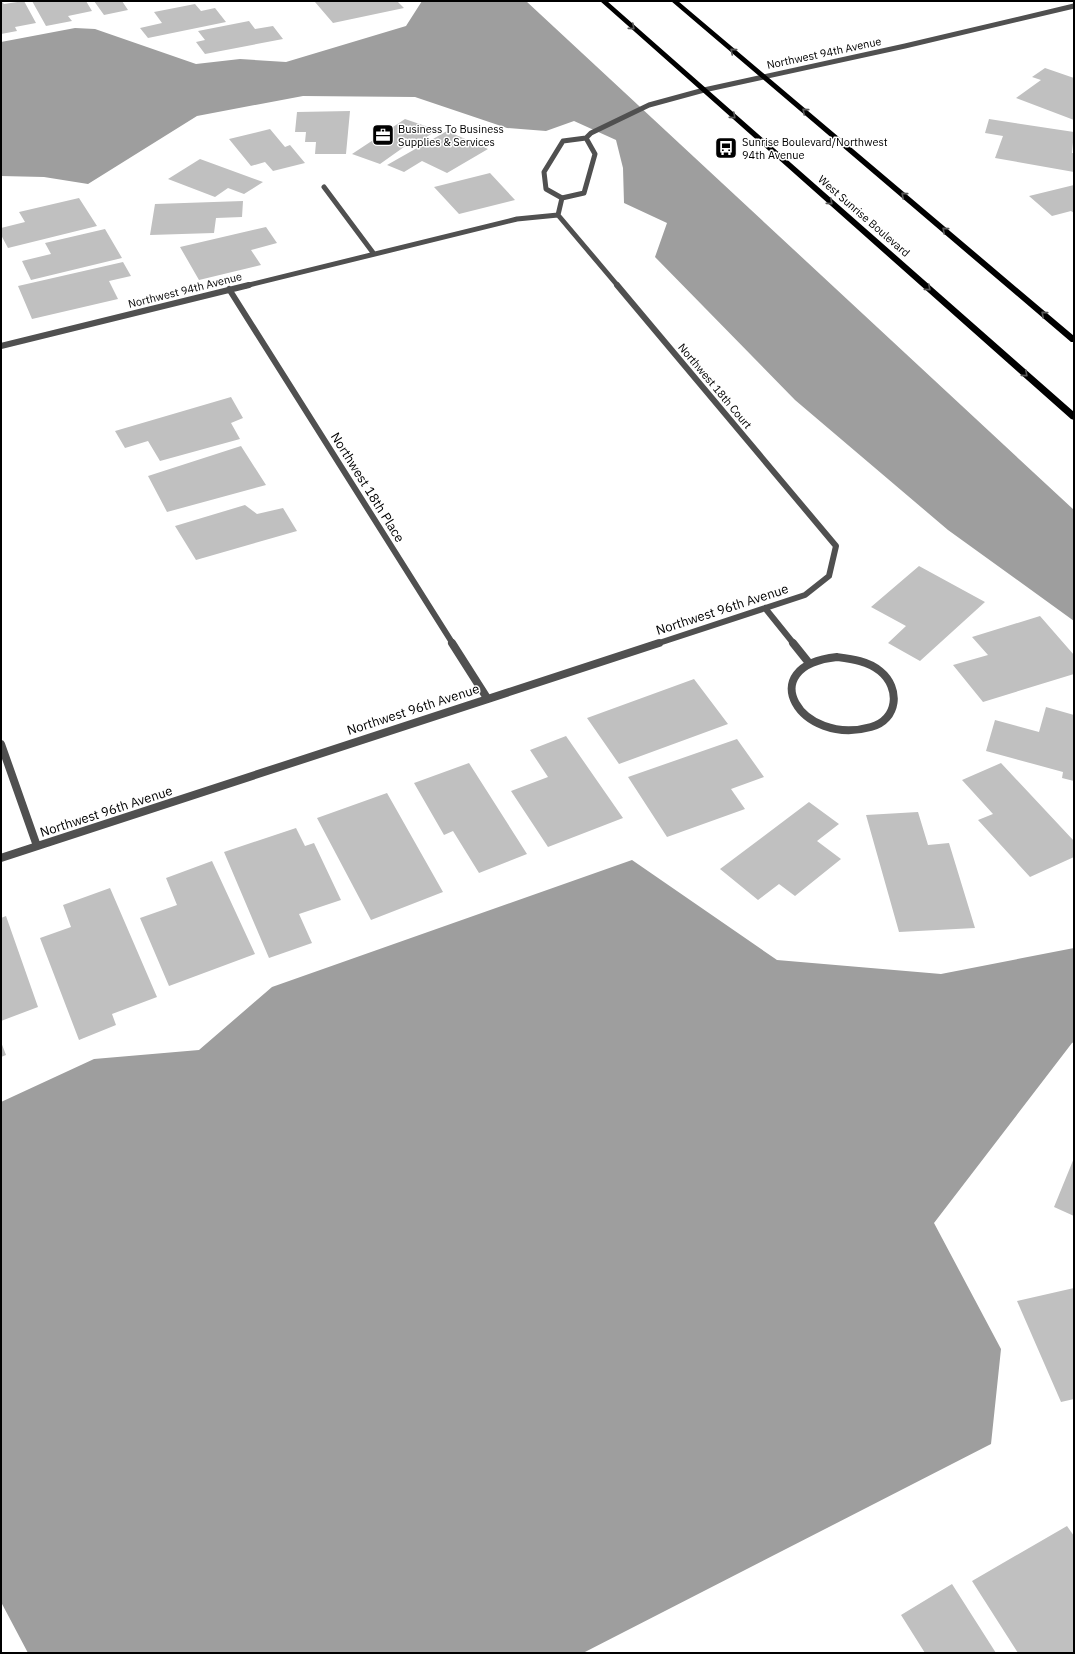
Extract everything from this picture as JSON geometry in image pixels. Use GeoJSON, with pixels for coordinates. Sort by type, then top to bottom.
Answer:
{"type":"FeatureCollection","features":[{"type":"Feature","properties":{"kind":"highway","name":"West Sunrise Boulevard"},"geometry":{"type":"LineString","coordinates":[[603,1],[1074,417]]}},
{"type":"Feature","properties":{"kind":"highway"},"geometry":{"type":"LineString","coordinates":[[674,1],[1074,340]]}},
{"type":"Feature","properties":{"kind":"street","name":"Northwest 94th Avenue"},"geometry":{"type":"LineString","coordinates":[[586,138],[592,133],[649,105],[704,90],[905,46],[1074,6]]}},
{"type":"Feature","properties":{"kind":"street"},"geometry":{"type":"LineString","coordinates":[[586,138],[595,154],[584,193],[562,198],[546,189],[544,172],[563,141],[586,138]]}},
{"type":"Feature","properties":{"kind":"street"},"geometry":{"type":"LineString","coordinates":[[324,187],[374,254]]}},
{"type":"Feature","properties":{"kind":"street"},"geometry":{"type":"LineString","coordinates":[[558,215],[562,198]]}},
{"type":"Feature","properties":{"kind":"street","name":"Northwest 94th Avenue"},"geometry":{"type":"LineString","coordinates":[[1,346],[517,219],[558,215]]}},
{"type":"Feature","properties":{"kind":"street","name":"Northwest 18th Court"},"geometry":{"type":"LineString","coordinates":[[558,215],[836,546],[829,576]]}},
{"type":"Feature","properties":{"kind":"street","name":"Northwest 18th Place"},"geometry":{"type":"LineString","coordinates":[[229,290],[487,698]]}},
{"type":"Feature","properties":{"kind":"street","name":"Northwest 96th Avenue"},"geometry":{"type":"LineString","coordinates":[[1,858],[804,595],[829,576]]}},
{"type":"Feature","properties":{"kind":"street"},"geometry":{"type":"LineString","coordinates":[[765,608],[809,663]]}},
{"type":"Feature","properties":{"kind":"street"},"geometry":{"type":"LineString","coordinates":[[837,657],[853,659],[868,664],[881,671],[891,682],[895,693],[895,706],[889,717],[876,726],[860,730],[842,731],[823,727],[808,718],[797,707],[792,694],[792,681],[798,671],[809,663],[837,657]]}},
{"type":"Feature","properties":{"kind":"street"},"geometry":{"type":"LineString","coordinates":[[1,744],[37,846]]}},
{"type":"Feature","properties":{"kind":"shaded area"},"geometry":{"type":"Polygon","coordinates":[[[422,1],[526,1],[1074,510],[1074,621],[948,530],[795,400],[655,257],[667,223],[624,203],[623,168],[616,140],[574,121],[546,131],[507,128],[415,97],[303,96],[197,116],[88,184],[44,177],[1,176],[1,42],[75,28],[95,29],[196,64],[240,59],[286,62],[406,26],[422,1]]]}},
{"type":"Feature","properties":{"kind":"shaded area"},"geometry":{"type":"Polygon","coordinates":[[[632,860],[777,960],[941,974],[1074,948],[1074,1042],[934,1223],[1001,1349],[991,1444],[583,1653],[28,1653],[1,1602],[1,1102],[94,1059],[199,1050],[272,987],[632,860]]]}},
{"type":"Feature","properties":{"kind":"building"},"geometry":{"type":"Polygon","coordinates":[[[1,1],[4,4],[24,1],[36,23],[15,27],[17,31],[1,34],[1,1]]]}},
{"type":"Feature","properties":{"kind":"building"},"geometry":{"type":"Polygon","coordinates":[[[32,1],[86,1],[92,11],[68,16],[72,21],[46,26],[32,1]]]}},
{"type":"Feature","properties":{"kind":"building"},"geometry":{"type":"Polygon","coordinates":[[[94,1],[122,1],[128,10],[104,15],[94,1]]]}},
{"type":"Feature","properties":{"kind":"building"},"geometry":{"type":"Polygon","coordinates":[[[397,1],[404,8],[333,23],[315,2],[397,1]]]}},
{"type":"Feature","properties":{"kind":"building"},"geometry":{"type":"Polygon","coordinates":[[[195,4],[201,11],[215,8],[226,22],[148,38],[140,28],[162,23],[154,12],[195,4]]]}},
{"type":"Feature","properties":{"kind":"building"},"geometry":{"type":"Polygon","coordinates":[[[249,21],[255,29],[273,26],[283,39],[205,54],[196,42],[205,40],[198,31],[249,21]]]}},
{"type":"Feature","properties":{"kind":"building"},"geometry":{"type":"Polygon","coordinates":[[[1045,68],[1074,78],[1074,120],[1016,98],[1041,80],[1032,77],[1045,68]]]}},
{"type":"Feature","properties":{"kind":"building"},"geometry":{"type":"Polygon","coordinates":[[[350,111],[346,154],[315,154],[316,142],[305,142],[306,132],[295,132],[297,112],[350,111]]]}},
{"type":"Feature","properties":{"kind":"building"},"geometry":{"type":"Polygon","coordinates":[[[405,119],[437,130],[416,144],[411,142],[380,164],[352,154],[405,119]]]}},
{"type":"Feature","properties":{"kind":"building"},"geometry":{"type":"Polygon","coordinates":[[[989,119],[1074,132],[1072,153],[1074,153],[1074,172],[995,158],[1003,136],[985,133],[989,119]]]}},
{"type":"Feature","properties":{"kind":"building"},"geometry":{"type":"Polygon","coordinates":[[[270,129],[285,147],[290,145],[305,163],[273,171],[265,162],[251,166],[229,139],[270,129]]]}},
{"type":"Feature","properties":{"kind":"building"},"geometry":{"type":"Polygon","coordinates":[[[447,131],[488,149],[447,173],[422,161],[404,172],[387,165],[447,131]]]}},
{"type":"Feature","properties":{"kind":"building"},"geometry":{"type":"Polygon","coordinates":[[[200,159],[263,182],[244,194],[228,188],[215,197],[168,179],[200,159]]]}},
{"type":"Feature","properties":{"kind":"building"},"geometry":{"type":"Polygon","coordinates":[[[490,173],[515,200],[459,214],[434,187],[490,173]]]}},
{"type":"Feature","properties":{"kind":"building"},"geometry":{"type":"Polygon","coordinates":[[[1074,185],[1074,213],[1071,211],[1052,216],[1029,196],[1074,185]]]}},
{"type":"Feature","properties":{"kind":"building"},"geometry":{"type":"Polygon","coordinates":[[[79,198],[97,226],[8,248],[1,235],[1,228],[25,222],[19,212],[79,198]]]}},
{"type":"Feature","properties":{"kind":"building"},"geometry":{"type":"Polygon","coordinates":[[[243,201],[242,217],[216,218],[214,233],[150,235],[155,204],[243,201]]]}},
{"type":"Feature","properties":{"kind":"building"},"geometry":{"type":"Polygon","coordinates":[[[266,227],[277,243],[251,250],[261,265],[199,280],[180,247],[266,227]]]}},
{"type":"Feature","properties":{"kind":"building"},"geometry":{"type":"Polygon","coordinates":[[[105,229],[122,258],[31,280],[22,261],[51,254],[45,243],[105,229]]]}},
{"type":"Feature","properties":{"kind":"building"},"geometry":{"type":"Polygon","coordinates":[[[123,262],[131,276],[109,281],[118,299],[32,319],[18,286],[123,262]]]}},
{"type":"Feature","properties":{"kind":"building"},"geometry":{"type":"Polygon","coordinates":[[[231,397],[243,418],[231,423],[240,439],[160,461],[148,441],[125,448],[115,431],[231,397]]]}},
{"type":"Feature","properties":{"kind":"building"},"geometry":{"type":"Polygon","coordinates":[[[241,446],[266,485],[167,512],[148,476],[241,446]]]}},
{"type":"Feature","properties":{"kind":"building"},"geometry":{"type":"Polygon","coordinates":[[[245,505],[257,514],[283,508],[297,531],[196,560],[175,526],[245,505]]]}},
{"type":"Feature","properties":{"kind":"building"},"geometry":{"type":"Polygon","coordinates":[[[919,566],[985,602],[920,661],[888,643],[906,626],[871,607],[919,566]]]}},
{"type":"Feature","properties":{"kind":"building"},"geometry":{"type":"Polygon","coordinates":[[[1040,616],[1074,655],[1074,674],[983,702],[953,665],[988,655],[972,637],[1040,616]]]}},
{"type":"Feature","properties":{"kind":"building"},"geometry":{"type":"Polygon","coordinates":[[[694,679],[728,724],[619,764],[587,718],[694,679]]]}},
{"type":"Feature","properties":{"kind":"building"},"geometry":{"type":"Polygon","coordinates":[[[1046,707],[1074,715],[1074,781],[1062,778],[1063,772],[986,751],[995,720],[1039,732],[1046,707]]]}},
{"type":"Feature","properties":{"kind":"building"},"geometry":{"type":"Polygon","coordinates":[[[566,736],[623,818],[548,847],[511,791],[548,777],[530,750],[566,736]]]}},
{"type":"Feature","properties":{"kind":"building"},"geometry":{"type":"Polygon","coordinates":[[[737,739],[764,777],[731,789],[745,809],[667,837],[628,777],[737,739]]]}},
{"type":"Feature","properties":{"kind":"building"},"geometry":{"type":"Polygon","coordinates":[[[469,763],[527,854],[479,873],[453,831],[444,835],[414,783],[469,763]]]}},
{"type":"Feature","properties":{"kind":"building"},"geometry":{"type":"Polygon","coordinates":[[[1001,763],[1074,841],[1074,857],[1030,877],[978,820],[993,814],[962,780],[1001,763]]]}},
{"type":"Feature","properties":{"kind":"building"},"geometry":{"type":"Polygon","coordinates":[[[387,793],[443,892],[371,920],[317,818],[387,793]]]}},
{"type":"Feature","properties":{"kind":"building"},"geometry":{"type":"Polygon","coordinates":[[[809,802],[839,824],[817,841],[841,859],[795,896],[779,884],[758,900],[720,869],[809,802]]]}},
{"type":"Feature","properties":{"kind":"building"},"geometry":{"type":"Polygon","coordinates":[[[918,812],[928,845],[949,843],[975,928],[899,932],[866,815],[918,812]]]}},
{"type":"Feature","properties":{"kind":"building"},"geometry":{"type":"Polygon","coordinates":[[[296,828],[305,846],[314,843],[341,900],[299,914],[312,943],[269,958],[224,852],[296,828]]]}},
{"type":"Feature","properties":{"kind":"building"},"geometry":{"type":"Polygon","coordinates":[[[212,861],[255,954],[169,986],[140,918],[177,905],[166,878],[212,861]]]}},
{"type":"Feature","properties":{"kind":"building"},"geometry":{"type":"Polygon","coordinates":[[[110,888],[157,997],[112,1014],[116,1025],[79,1040],[40,938],[71,927],[63,905],[110,888]]]}},
{"type":"Feature","properties":{"kind":"building"},"geometry":{"type":"Polygon","coordinates":[[[6,916],[38,1007],[1,1021],[1,918],[6,916]]]}},
{"type":"Feature","properties":{"kind":"building"},"geometry":{"type":"Polygon","coordinates":[[[1,1042],[6,1055],[1,1057],[1,1042]]]}},
{"type":"Feature","properties":{"kind":"building"},"geometry":{"type":"Polygon","coordinates":[[[1074,1158],[1074,1216],[1054,1207],[1074,1158]]]}},
{"type":"Feature","properties":{"kind":"building"},"geometry":{"type":"Polygon","coordinates":[[[1074,1288],[1074,1399],[1061,1402],[1017,1301],[1074,1288]]]}},
{"type":"Feature","properties":{"kind":"building"},"geometry":{"type":"Polygon","coordinates":[[[1067,1526],[1074,1536],[1074,1653],[1018,1653],[972,1581],[1067,1526]]]}},
{"type":"Feature","properties":{"kind":"building"},"geometry":{"type":"Polygon","coordinates":[[[952,1584],[996,1653],[925,1653],[901,1615],[952,1584]]]}},
{"type":"Feature","properties":{"kind":"place","name":"Business To Business Supplies & Services"},"geometry":{"type":"Point","coordinates":[383,135]}},
{"type":"Feature","properties":{"kind":"place","name":"Sunrise Boulevard/Northwest 94th Avenue"},"geometry":{"type":"Point","coordinates":[726,148]}}]}
